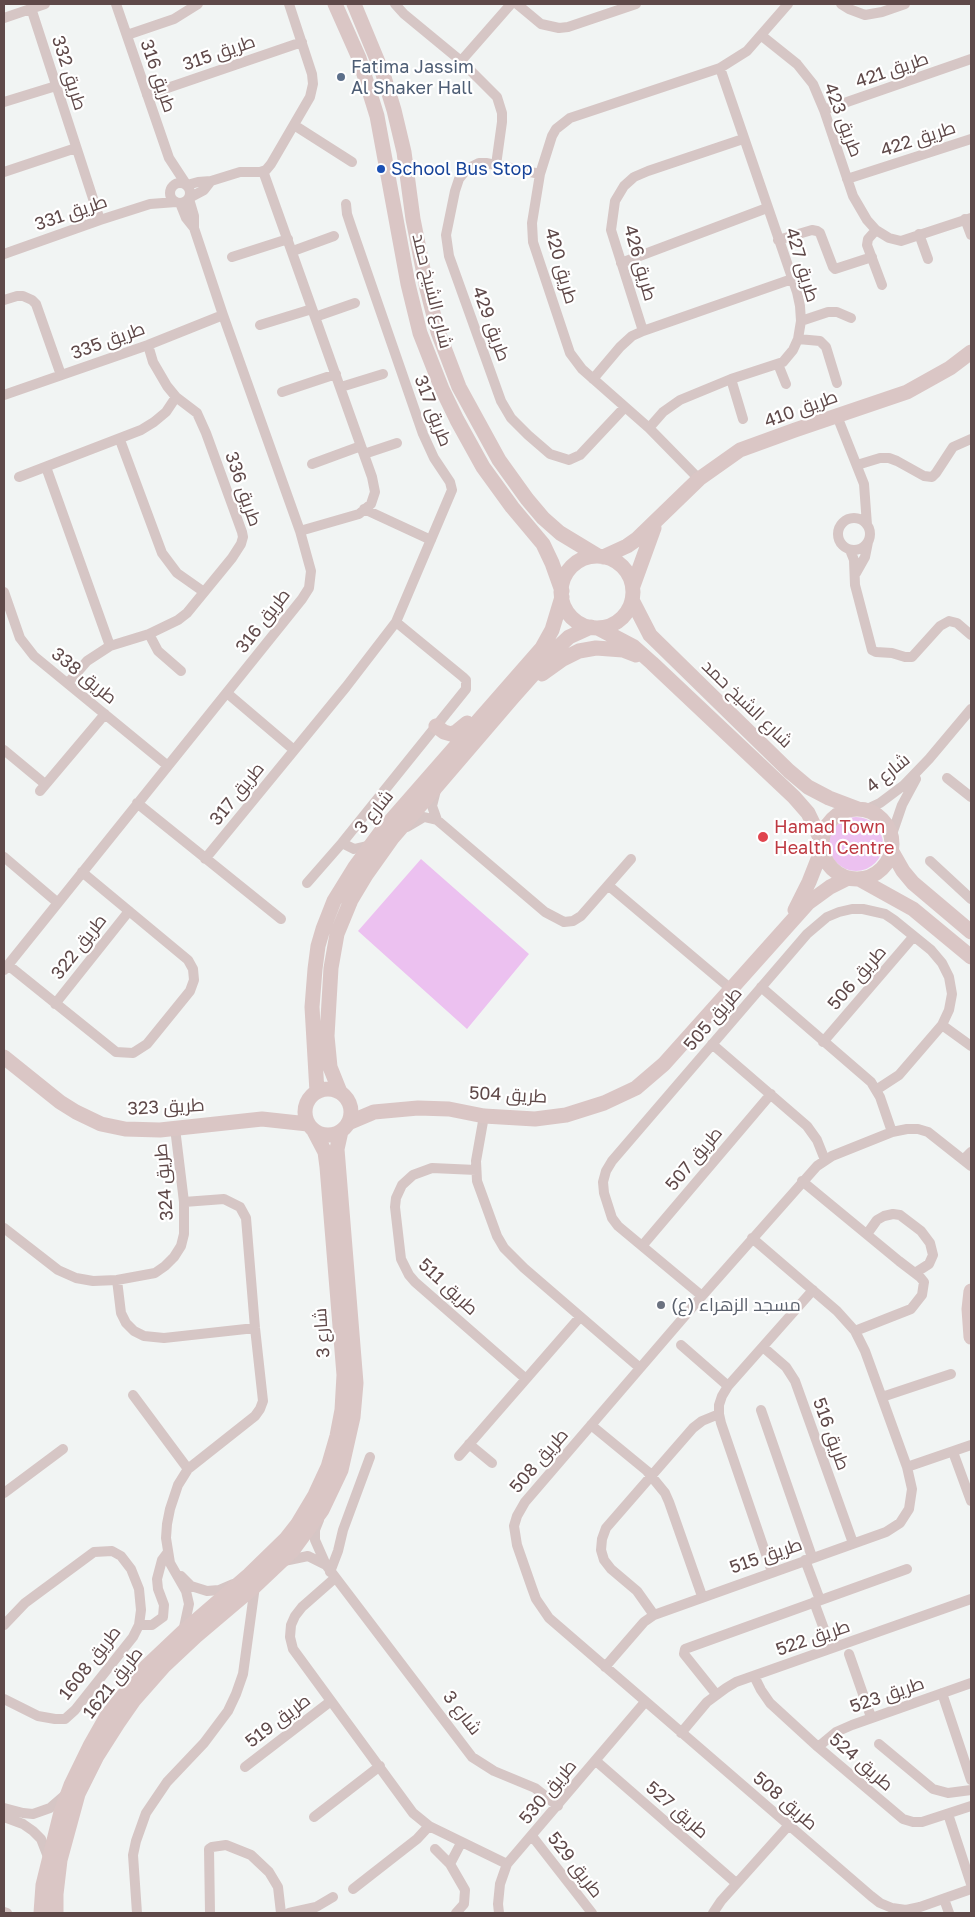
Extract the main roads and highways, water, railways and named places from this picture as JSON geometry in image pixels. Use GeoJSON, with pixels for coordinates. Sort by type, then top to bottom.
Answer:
{"type":"FeatureCollection","features":[{"type":"Feature","properties":{"kind":"place","name":"Fatima Jassim Al Shaker Hall"},"geometry":{"type":"Point","coordinates":[341,77]}},
{"type":"Feature","properties":{"kind":"place","name":"School Bus Stop"},"geometry":{"type":"Point","coordinates":[381,169]}},
{"type":"Feature","properties":{"kind":"place","name":"Hamad Town Health Centre"},"geometry":{"type":"Point","coordinates":[763,837]}},
{"type":"Feature","properties":{"kind":"place","name":"مسجد الزهراء (ع)"},"geometry":{"type":"Point","coordinates":[661,1305]}}]}
